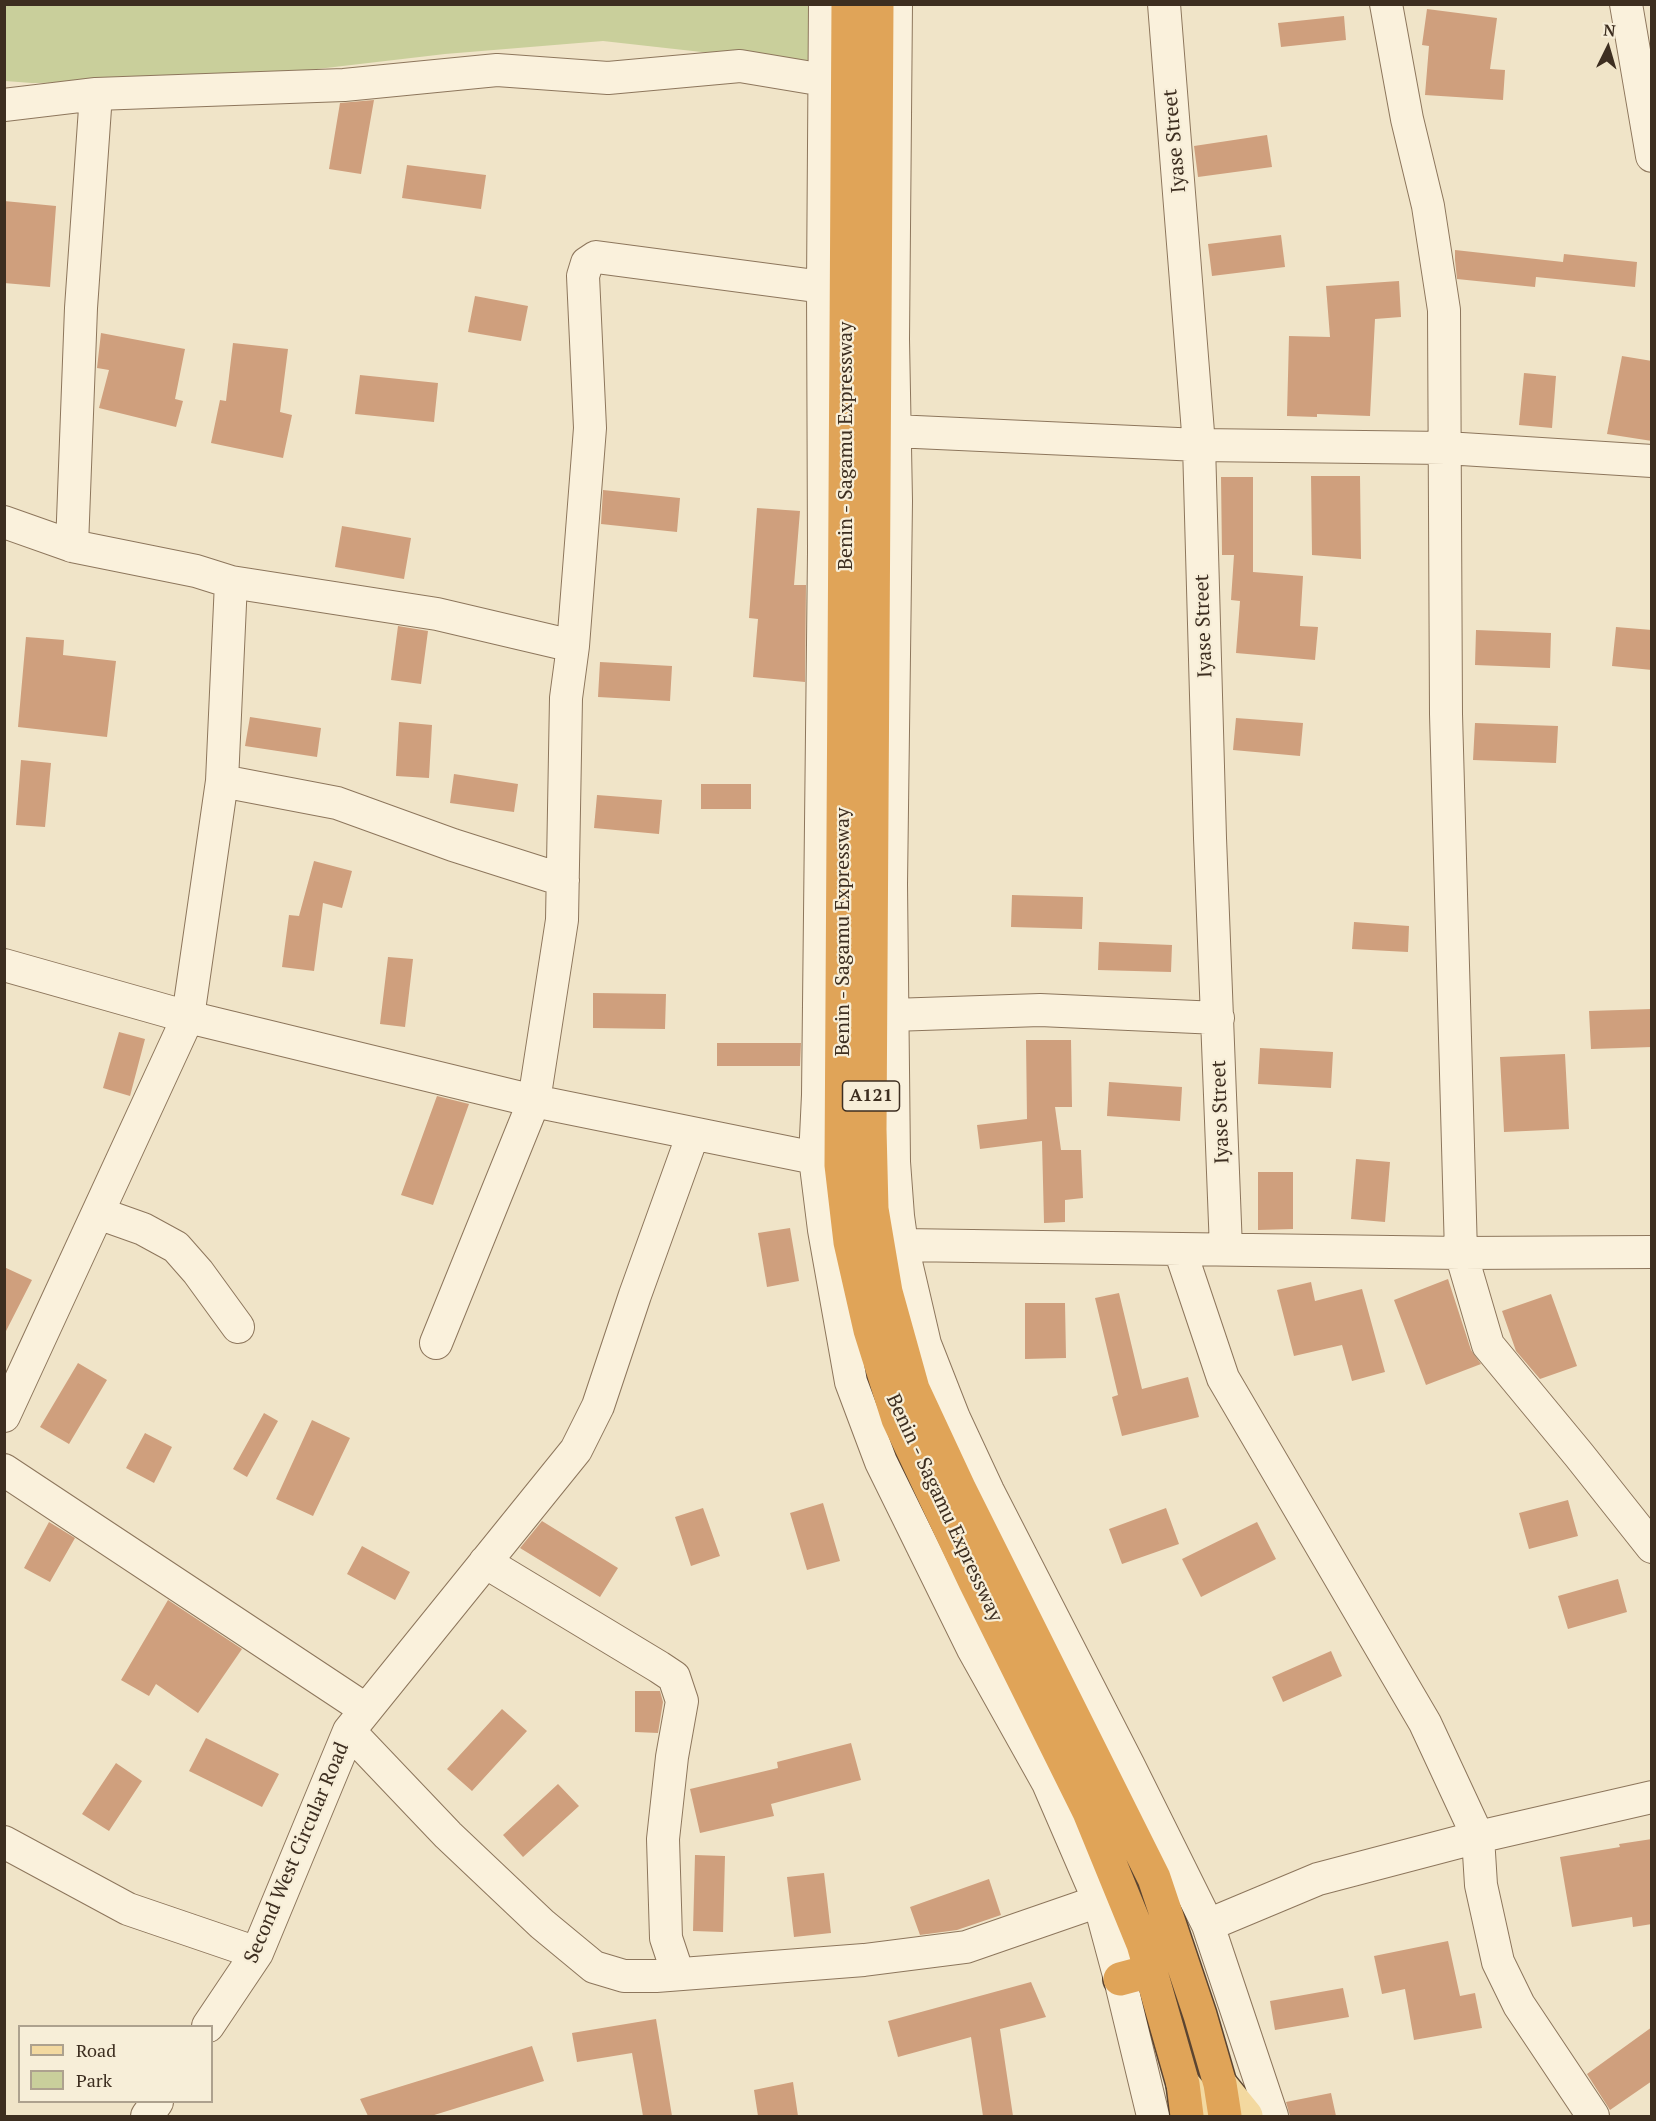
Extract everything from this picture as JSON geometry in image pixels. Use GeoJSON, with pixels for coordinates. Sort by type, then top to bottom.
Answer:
{"type":"FeatureCollection","features":[{"type":"Feature","properties":{"kind":"highway","name":"Benin - Sagamu Expressway"},"geometry":{"type":"LineString","coordinates":[[848,4],[842,1166],[850,1242],[870,1330],[898,1419],[975,1582],[1089,1812],[1143,1944],[1135,1975],[1183,2084],[1187,2116]]}},
{"type":"Feature","properties":{"kind":"highway","name":"A121"},"geometry":{"type":"LineString","coordinates":[[877,4],[870,1129],[872,1209],[882,1272],[913,1389],[960,1490],[1154,1878],[1200,2015],[1220,2084],[1226,2116]]}},
{"type":"Feature","properties":{"kind":"main road"},"geometry":{"type":"LineString","coordinates":[[1183,2084],[1210,2116]]}},
{"type":"Feature","properties":{"kind":"main road"},"geometry":{"type":"LineString","coordinates":[[1220,2084],[1246,2116]]}},
{"type":"Feature","properties":{"kind":"street"},"geometry":{"type":"LineString","coordinates":[[825,4],[824,552],[818,1095],[815,1158],[824,1230],[851,1382],[881,1462],[973,1649],[1048,1783],[1099,1901],[1135,1975],[1153,2116]]}},
{"type":"Feature","properties":{"kind":"street"},"geometry":{"type":"LineString","coordinates":[[896,4],[893,327],[896,524],[891,884],[894,1161],[902,1245],[925,1344],[954,1418],[988,1491],[1208,1925],[1272,2116]]}},
{"type":"Feature","properties":{"kind":"street","name":"Iyase Street"},"geometry":{"type":"LineString","coordinates":[[1164,4],[1199,445],[1226,1249]]}},
{"type":"Feature","properties":{"kind":"street"},"geometry":{"type":"LineString","coordinates":[[1386,4],[1407,119],[1428,206],[1444,310],[1446,714],[1461,1253],[1488,1345],[1652,1547]]}},
{"type":"Feature","properties":{"kind":"street"},"geometry":{"type":"LineString","coordinates":[[1626,4],[1652,156]]}},
{"type":"Feature","properties":{"kind":"street"},"geometry":{"type":"LineString","coordinates":[[4,105],[96,94],[344,85],[496,70],[608,78],[740,66],[824,80]]}},
{"type":"Feature","properties":{"kind":"street"},"geometry":{"type":"LineString","coordinates":[[72,546],[81,308],[96,94]]}},
{"type":"Feature","properties":{"kind":"street"},"geometry":{"type":"LineString","coordinates":[[436,1343],[534,1101],[562,921],[566,698],[573,646],[590,428],[583,276],[586,263],[596,257],[823,287]]}},
{"type":"Feature","properties":{"kind":"street"},"geometry":{"type":"LineString","coordinates":[[894,431],[1199,445],[1446,448],[1652,461]]}},
{"type":"Feature","properties":{"kind":"street"},"geometry":{"type":"LineString","coordinates":[[4,522],[72,546],[196,571],[231,582],[437,614],[573,646]]}},
{"type":"Feature","properties":{"kind":"street"},"geometry":{"type":"LineString","coordinates":[[4,1416],[188,1017],[222,781],[231,582]]}},
{"type":"Feature","properties":{"kind":"street"},"geometry":{"type":"LineString","coordinates":[[222,781],[337,804],[453,845],[563,879]]}},
{"type":"Feature","properties":{"kind":"street"},"geometry":{"type":"LineString","coordinates":[[4,965],[188,1017],[534,1101],[815,1158]]}},
{"type":"Feature","properties":{"kind":"street"},"geometry":{"type":"LineString","coordinates":[[892,1015],[1040,1010],[1218,1018]]}},
{"type":"Feature","properties":{"kind":"street","name":"Second West Circular Road"},"geometry":{"type":"LineString","coordinates":[[209,2025],[257,1953],[357,1720],[576,1450],[598,1406],[693,1134]]}},
{"type":"Feature","properties":{"kind":"street"},"geometry":{"type":"LineString","coordinates":[[98,1213],[143,1228],[176,1247],[198,1272],[238,1328]]}},
{"type":"Feature","properties":{"kind":"street"},"geometry":{"type":"LineString","coordinates":[[902,1245],[1461,1253],[1652,1252]]}},
{"type":"Feature","properties":{"kind":"street"},"geometry":{"type":"LineString","coordinates":[[1180,1250],[1223,1378],[1425,1723],[1478,1837],[1481,1885],[1498,1962],[1519,2005],[1593,2116]]}},
{"type":"Feature","properties":{"kind":"street"},"geometry":{"type":"LineString","coordinates":[[4,1470],[357,1720],[448,1835],[542,1924],[594,1967],[624,1976],[678,1974],[864,1960],[966,1947],[1099,1901]]}},
{"type":"Feature","properties":{"kind":"street"},"geometry":{"type":"LineString","coordinates":[[484,1562],[659,1667],[674,1677],[679,1687],[682,1701],[672,1757],[663,1839],[666,1938],[678,1974]]}},
{"type":"Feature","properties":{"kind":"street"},"geometry":{"type":"LineString","coordinates":[[1208,1925],[1318,1879],[1478,1837],[1652,1797]]}},
{"type":"Feature","properties":{"kind":"street"},"geometry":{"type":"LineString","coordinates":[[4,1842],[128,1909],[257,1953]]}},
{"type":"Feature","properties":{"kind":"street"},"geometry":{"type":"LineString","coordinates":[[147,2116],[156,2103]]}},
{"type":"Feature","properties":{"kind":"green space"},"geometry":{"type":"Polygon","coordinates":[[[4,5],[837,5],[836,67],[603,41],[445,54],[215,81],[32,83],[5,81],[4,5]]]}},
{"type":"Feature","properties":{"kind":"building"},"geometry":{"type":"Polygon","coordinates":[[[1427,9],[1497,18],[1490,69],[1505,70],[1503,100],[1425,95],[1429,46],[1422,45],[1427,9]]]}},
{"type":"Feature","properties":{"kind":"building"},"geometry":{"type":"Polygon","coordinates":[[[1344,16],[1346,40],[1281,47],[1278,23],[1344,16]]]}},
{"type":"Feature","properties":{"kind":"building"},"geometry":{"type":"Polygon","coordinates":[[[374,100],[361,174],[329,169],[340,103],[374,100]]]}},
{"type":"Feature","properties":{"kind":"building"},"geometry":{"type":"Polygon","coordinates":[[[1267,135],[1272,167],[1198,177],[1194,146],[1267,135]]]}},
{"type":"Feature","properties":{"kind":"building"},"geometry":{"type":"Polygon","coordinates":[[[407,165],[486,175],[481,209],[402,198],[407,165]]]}},
{"type":"Feature","properties":{"kind":"building"},"geometry":{"type":"Polygon","coordinates":[[[4,201],[56,206],[50,287],[4,283],[4,201]]]}},
{"type":"Feature","properties":{"kind":"building"},"geometry":{"type":"Polygon","coordinates":[[[1281,235],[1285,267],[1212,276],[1208,244],[1281,235]]]}},
{"type":"Feature","properties":{"kind":"building"},"geometry":{"type":"Polygon","coordinates":[[[1455,250],[1563,262],[1564,254],[1637,262],[1635,287],[1536,277],[1535,287],[1457,279],[1455,250]]]}},
{"type":"Feature","properties":{"kind":"building"},"geometry":{"type":"Polygon","coordinates":[[[1399,281],[1401,317],[1375,319],[1370,416],[1317,414],[1317,417],[1287,416],[1289,336],[1330,337],[1326,286],[1399,281]]]}},
{"type":"Feature","properties":{"kind":"building"},"geometry":{"type":"Polygon","coordinates":[[[475,296],[528,306],[521,341],[468,332],[475,296]]]}},
{"type":"Feature","properties":{"kind":"building"},"geometry":{"type":"Polygon","coordinates":[[[101,333],[185,349],[175,399],[183,401],[176,427],[99,408],[109,370],[97,368],[101,333]]]}},
{"type":"Feature","properties":{"kind":"building"},"geometry":{"type":"Polygon","coordinates":[[[233,343],[288,349],[280,412],[292,415],[283,458],[211,443],[220,400],[226,401],[233,343]]]}},
{"type":"Feature","properties":{"kind":"building"},"geometry":{"type":"Polygon","coordinates":[[[1622,356],[1652,361],[1652,441],[1607,434],[1622,356]]]}},
{"type":"Feature","properties":{"kind":"building"},"geometry":{"type":"Polygon","coordinates":[[[1524,373],[1556,376],[1552,428],[1519,425],[1524,373]]]}},
{"type":"Feature","properties":{"kind":"building"},"geometry":{"type":"Polygon","coordinates":[[[360,375],[438,383],[434,422],[355,414],[360,375]]]}},
{"type":"Feature","properties":{"kind":"building"},"geometry":{"type":"Polygon","coordinates":[[[1311,476],[1360,476],[1361,559],[1312,555],[1311,476]]]}},
{"type":"Feature","properties":{"kind":"building"},"geometry":{"type":"Polygon","coordinates":[[[1221,477],[1253,477],[1253,572],[1303,576],[1300,626],[1318,627],[1315,660],[1236,653],[1240,601],[1231,600],[1234,555],[1222,555],[1221,477]]]}},
{"type":"Feature","properties":{"kind":"building"},"geometry":{"type":"Polygon","coordinates":[[[603,490],[680,498],[677,532],[601,524],[603,490]]]}},
{"type":"Feature","properties":{"kind":"building"},"geometry":{"type":"Polygon","coordinates":[[[757,508],[800,511],[794,585],[806,585],[805,682],[753,677],[758,619],[749,618],[757,508]]]}},
{"type":"Feature","properties":{"kind":"building"},"geometry":{"type":"Polygon","coordinates":[[[342,526],[411,538],[404,579],[335,567],[342,526]]]}},
{"type":"Feature","properties":{"kind":"building"},"geometry":{"type":"Polygon","coordinates":[[[398,626],[428,631],[421,684],[391,680],[398,626]]]}},
{"type":"Feature","properties":{"kind":"building"},"geometry":{"type":"Polygon","coordinates":[[[1616,627],[1652,630],[1652,670],[1612,666],[1616,627]]]}},
{"type":"Feature","properties":{"kind":"building"},"geometry":{"type":"Polygon","coordinates":[[[1476,630],[1551,633],[1550,668],[1475,665],[1476,630]]]}},
{"type":"Feature","properties":{"kind":"building"},"geometry":{"type":"Polygon","coordinates":[[[26,637],[64,640],[63,655],[116,661],[107,737],[18,727],[26,637]]]}},
{"type":"Feature","properties":{"kind":"building"},"geometry":{"type":"Polygon","coordinates":[[[600,662],[672,666],[670,701],[598,697],[600,662]]]}},
{"type":"Feature","properties":{"kind":"building"},"geometry":{"type":"Polygon","coordinates":[[[250,717],[321,728],[317,757],[245,746],[250,717]]]}},
{"type":"Feature","properties":{"kind":"building"},"geometry":{"type":"Polygon","coordinates":[[[1236,718],[1303,723],[1300,756],[1233,750],[1236,718]]]}},
{"type":"Feature","properties":{"kind":"building"},"geometry":{"type":"Polygon","coordinates":[[[399,722],[432,725],[429,778],[396,776],[399,722]]]}},
{"type":"Feature","properties":{"kind":"building"},"geometry":{"type":"Polygon","coordinates":[[[1475,723],[1558,726],[1556,763],[1473,760],[1475,723]]]}},
{"type":"Feature","properties":{"kind":"building"},"geometry":{"type":"Polygon","coordinates":[[[21,760],[51,763],[45,827],[16,825],[21,760]]]}},
{"type":"Feature","properties":{"kind":"building"},"geometry":{"type":"Polygon","coordinates":[[[454,774],[518,784],[514,812],[450,803],[454,774]]]}},
{"type":"Feature","properties":{"kind":"building"},"geometry":{"type":"Polygon","coordinates":[[[701,784],[751,784],[751,809],[701,809],[701,784]]]}},
{"type":"Feature","properties":{"kind":"building"},"geometry":{"type":"Polygon","coordinates":[[[597,795],[662,800],[659,834],[594,828],[597,795]]]}},
{"type":"Feature","properties":{"kind":"building"},"geometry":{"type":"Polygon","coordinates":[[[314,861],[352,871],[342,908],[323,903],[314,971],[282,967],[289,915],[299,916],[314,861]]]}},
{"type":"Feature","properties":{"kind":"building"},"geometry":{"type":"Polygon","coordinates":[[[1012,895],[1083,897],[1082,929],[1011,927],[1012,895]]]}},
{"type":"Feature","properties":{"kind":"building"},"geometry":{"type":"Polygon","coordinates":[[[1354,922],[1409,926],[1408,952],[1352,949],[1354,922]]]}},
{"type":"Feature","properties":{"kind":"building"},"geometry":{"type":"Polygon","coordinates":[[[1099,942],[1172,945],[1171,972],[1098,970],[1099,942]]]}},
{"type":"Feature","properties":{"kind":"building"},"geometry":{"type":"Polygon","coordinates":[[[388,957],[413,959],[405,1027],[380,1024],[388,957]]]}},
{"type":"Feature","properties":{"kind":"building"},"geometry":{"type":"Polygon","coordinates":[[[593,993],[666,994],[665,1029],[593,1028],[593,993]]]}},
{"type":"Feature","properties":{"kind":"building"},"geometry":{"type":"Polygon","coordinates":[[[1652,1009],[1652,1047],[1591,1049],[1589,1011],[1652,1009]]]}},
{"type":"Feature","properties":{"kind":"building"},"geometry":{"type":"Polygon","coordinates":[[[119,1032],[145,1039],[130,1096],[103,1088],[119,1032]]]}},
{"type":"Feature","properties":{"kind":"building"},"geometry":{"type":"Polygon","coordinates":[[[1026,1040],[1071,1040],[1072,1107],[1055,1107],[1061,1150],[1081,1150],[1083,1198],[1065,1200],[1065,1222],[1044,1223],[1042,1141],[980,1149],[977,1125],[1027,1119],[1026,1040]]]}},
{"type":"Feature","properties":{"kind":"building"},"geometry":{"type":"Polygon","coordinates":[[[717,1043],[801,1043],[800,1066],[717,1066],[717,1043]]]}},
{"type":"Feature","properties":{"kind":"building"},"geometry":{"type":"Polygon","coordinates":[[[1260,1048],[1333,1052],[1331,1088],[1258,1084],[1260,1048]]]}},
{"type":"Feature","properties":{"kind":"building"},"geometry":{"type":"Polygon","coordinates":[[[1565,1054],[1569,1129],[1504,1132],[1500,1057],[1565,1054]]]}},
{"type":"Feature","properties":{"kind":"building"},"geometry":{"type":"Polygon","coordinates":[[[1109,1082],[1182,1087],[1180,1121],[1107,1116],[1109,1082]]]}},
{"type":"Feature","properties":{"kind":"building"},"geometry":{"type":"Polygon","coordinates":[[[437,1096],[469,1104],[433,1205],[401,1195],[437,1096]]]}},
{"type":"Feature","properties":{"kind":"building"},"geometry":{"type":"Polygon","coordinates":[[[1356,1159],[1390,1162],[1385,1222],[1351,1219],[1356,1159]]]}},
{"type":"Feature","properties":{"kind":"building"},"geometry":{"type":"Polygon","coordinates":[[[1258,1172],[1293,1172],[1293,1229],[1258,1230],[1258,1172]]]}},
{"type":"Feature","properties":{"kind":"building"},"geometry":{"type":"Polygon","coordinates":[[[790,1228],[799,1281],[767,1287],[758,1233],[790,1228]]]}},
{"type":"Feature","properties":{"kind":"building"},"geometry":{"type":"Polygon","coordinates":[[[4,1267],[32,1280],[4,1335],[4,1267]]]}},
{"type":"Feature","properties":{"kind":"building"},"geometry":{"type":"Polygon","coordinates":[[[1448,1279],[1471,1350],[1481,1364],[1426,1385],[1394,1300],[1448,1279]]]}},
{"type":"Feature","properties":{"kind":"building"},"geometry":{"type":"Polygon","coordinates":[[[1311,1282],[1315,1301],[1362,1289],[1385,1372],[1352,1381],[1342,1345],[1294,1356],[1277,1290],[1311,1282]]]}},
{"type":"Feature","properties":{"kind":"building"},"geometry":{"type":"Polygon","coordinates":[[[1119,1293],[1142,1389],[1188,1377],[1199,1417],[1122,1436],[1112,1397],[1118,1395],[1095,1298],[1119,1293]]]}},
{"type":"Feature","properties":{"kind":"building"},"geometry":{"type":"Polygon","coordinates":[[[1551,1294],[1577,1366],[1540,1379],[1516,1351],[1502,1311],[1551,1294]]]}},
{"type":"Feature","properties":{"kind":"building"},"geometry":{"type":"Polygon","coordinates":[[[1025,1303],[1065,1303],[1066,1358],[1025,1359],[1025,1303]]]}},
{"type":"Feature","properties":{"kind":"building"},"geometry":{"type":"Polygon","coordinates":[[[78,1363],[107,1380],[69,1444],[40,1427],[78,1363]]]}},
{"type":"Feature","properties":{"kind":"building"},"geometry":{"type":"Polygon","coordinates":[[[264,1413],[278,1421],[247,1477],[233,1469],[264,1413]]]}},
{"type":"Feature","properties":{"kind":"building"},"geometry":{"type":"Polygon","coordinates":[[[312,1420],[350,1438],[313,1516],[276,1499],[312,1420]]]}},
{"type":"Feature","properties":{"kind":"building"},"geometry":{"type":"Polygon","coordinates":[[[145,1433],[172,1447],[154,1483],[126,1468],[145,1433]]]}},
{"type":"Feature","properties":{"kind":"building"},"geometry":{"type":"Polygon","coordinates":[[[1568,1500],[1578,1536],[1529,1549],[1519,1513],[1568,1500]]]}},
{"type":"Feature","properties":{"kind":"building"},"geometry":{"type":"Polygon","coordinates":[[[823,1503],[840,1561],[807,1570],[790,1513],[823,1503]]]}},
{"type":"Feature","properties":{"kind":"building"},"geometry":{"type":"Polygon","coordinates":[[[703,1508],[720,1556],[691,1566],[675,1517],[703,1508]]]}},
{"type":"Feature","properties":{"kind":"building"},"geometry":{"type":"Polygon","coordinates":[[[1166,1508],[1179,1544],[1122,1564],[1109,1529],[1166,1508]]]}},
{"type":"Feature","properties":{"kind":"building"},"geometry":{"type":"Polygon","coordinates":[[[542,1521],[618,1568],[600,1597],[520,1548],[542,1521]]]}},
{"type":"Feature","properties":{"kind":"building"},"geometry":{"type":"Polygon","coordinates":[[[49,1522],[75,1538],[50,1582],[24,1568],[49,1522]]]}},
{"type":"Feature","properties":{"kind":"building"},"geometry":{"type":"Polygon","coordinates":[[[1257,1522],[1276,1559],[1201,1597],[1182,1559],[1257,1522]]]}},
{"type":"Feature","properties":{"kind":"building"},"geometry":{"type":"Polygon","coordinates":[[[362,1546],[410,1572],[395,1600],[347,1574],[362,1546]]]}},
{"type":"Feature","properties":{"kind":"building"},"geometry":{"type":"Polygon","coordinates":[[[1618,1579],[1627,1612],[1568,1629],[1558,1596],[1618,1579]]]}},
{"type":"Feature","properties":{"kind":"building"},"geometry":{"type":"Polygon","coordinates":[[[168,1600],[242,1649],[198,1713],[156,1684],[149,1696],[121,1680],[168,1600]]]}},
{"type":"Feature","properties":{"kind":"building"},"geometry":{"type":"Polygon","coordinates":[[[1331,1651],[1342,1676],[1283,1702],[1272,1677],[1331,1651]]]}},
{"type":"Feature","properties":{"kind":"building"},"geometry":{"type":"Polygon","coordinates":[[[635,1691],[660,1691],[663,1702],[658,1733],[635,1732],[635,1691]]]}},
{"type":"Feature","properties":{"kind":"building"},"geometry":{"type":"Polygon","coordinates":[[[502,1709],[527,1731],[472,1791],[447,1769],[502,1709]]]}},
{"type":"Feature","properties":{"kind":"building"},"geometry":{"type":"Polygon","coordinates":[[[206,1738],[279,1774],[262,1807],[189,1771],[206,1738]]]}},
{"type":"Feature","properties":{"kind":"building"},"geometry":{"type":"Polygon","coordinates":[[[851,1743],[861,1780],[771,1804],[774,1816],[700,1833],[690,1789],[778,1768],[777,1762],[851,1743]]]}},
{"type":"Feature","properties":{"kind":"building"},"geometry":{"type":"Polygon","coordinates":[[[116,1763],[142,1781],[109,1831],[82,1814],[116,1763]]]}},
{"type":"Feature","properties":{"kind":"building"},"geometry":{"type":"Polygon","coordinates":[[[558,1784],[579,1806],[523,1857],[503,1835],[558,1784]]]}},
{"type":"Feature","properties":{"kind":"building"},"geometry":{"type":"Polygon","coordinates":[[[1652,1839],[1652,1924],[1633,1927],[1632,1917],[1572,1927],[1560,1857],[1652,1839]]]}},
{"type":"Feature","properties":{"kind":"building"},"geometry":{"type":"Polygon","coordinates":[[[695,1855],[725,1856],[723,1932],[693,1931],[695,1855]]]}},
{"type":"Feature","properties":{"kind":"building"},"geometry":{"type":"Polygon","coordinates":[[[824,1873],[831,1933],[794,1937],[787,1877],[824,1873]]]}},
{"type":"Feature","properties":{"kind":"building"},"geometry":{"type":"Polygon","coordinates":[[[989,1879],[1001,1915],[957,1930],[920,1935],[910,1907],[989,1879]]]}},
{"type":"Feature","properties":{"kind":"building"},"geometry":{"type":"Polygon","coordinates":[[[1448,1941],[1460,1996],[1475,1993],[1482,2028],[1414,2040],[1405,1989],[1382,1994],[1374,1956],[1448,1941]]]}},
{"type":"Feature","properties":{"kind":"building"},"geometry":{"type":"Polygon","coordinates":[[[1031,1982],[1046,2017],[1000,2029],[1013,2116],[983,2116],[971,2037],[898,2057],[888,2021],[1031,1982]]]}},
{"type":"Feature","properties":{"kind":"building"},"geometry":{"type":"Polygon","coordinates":[[[1343,1988],[1349,2017],[1275,2030],[1270,2001],[1343,1988]]]}},
{"type":"Feature","properties":{"kind":"building"},"geometry":{"type":"Polygon","coordinates":[[[656,2019],[672,2116],[643,2116],[632,2053],[577,2062],[572,2033],[656,2019]]]}},
{"type":"Feature","properties":{"kind":"building"},"geometry":{"type":"Polygon","coordinates":[[[1652,2027],[1652,2081],[1610,2110],[1587,2074],[1652,2027]]]}},
{"type":"Feature","properties":{"kind":"building"},"geometry":{"type":"Polygon","coordinates":[[[532,2046],[544,2081],[431,2116],[368,2116],[360,2099],[532,2046]]]}},
{"type":"Feature","properties":{"kind":"building"},"geometry":{"type":"Polygon","coordinates":[[[793,2082],[798,2116],[758,2116],[754,2090],[793,2082]]]}},
{"type":"Feature","properties":{"kind":"building"},"geometry":{"type":"Polygon","coordinates":[[[1331,2093],[1336,2116],[1290,2116],[1286,2102],[1331,2093]]]}}]}
